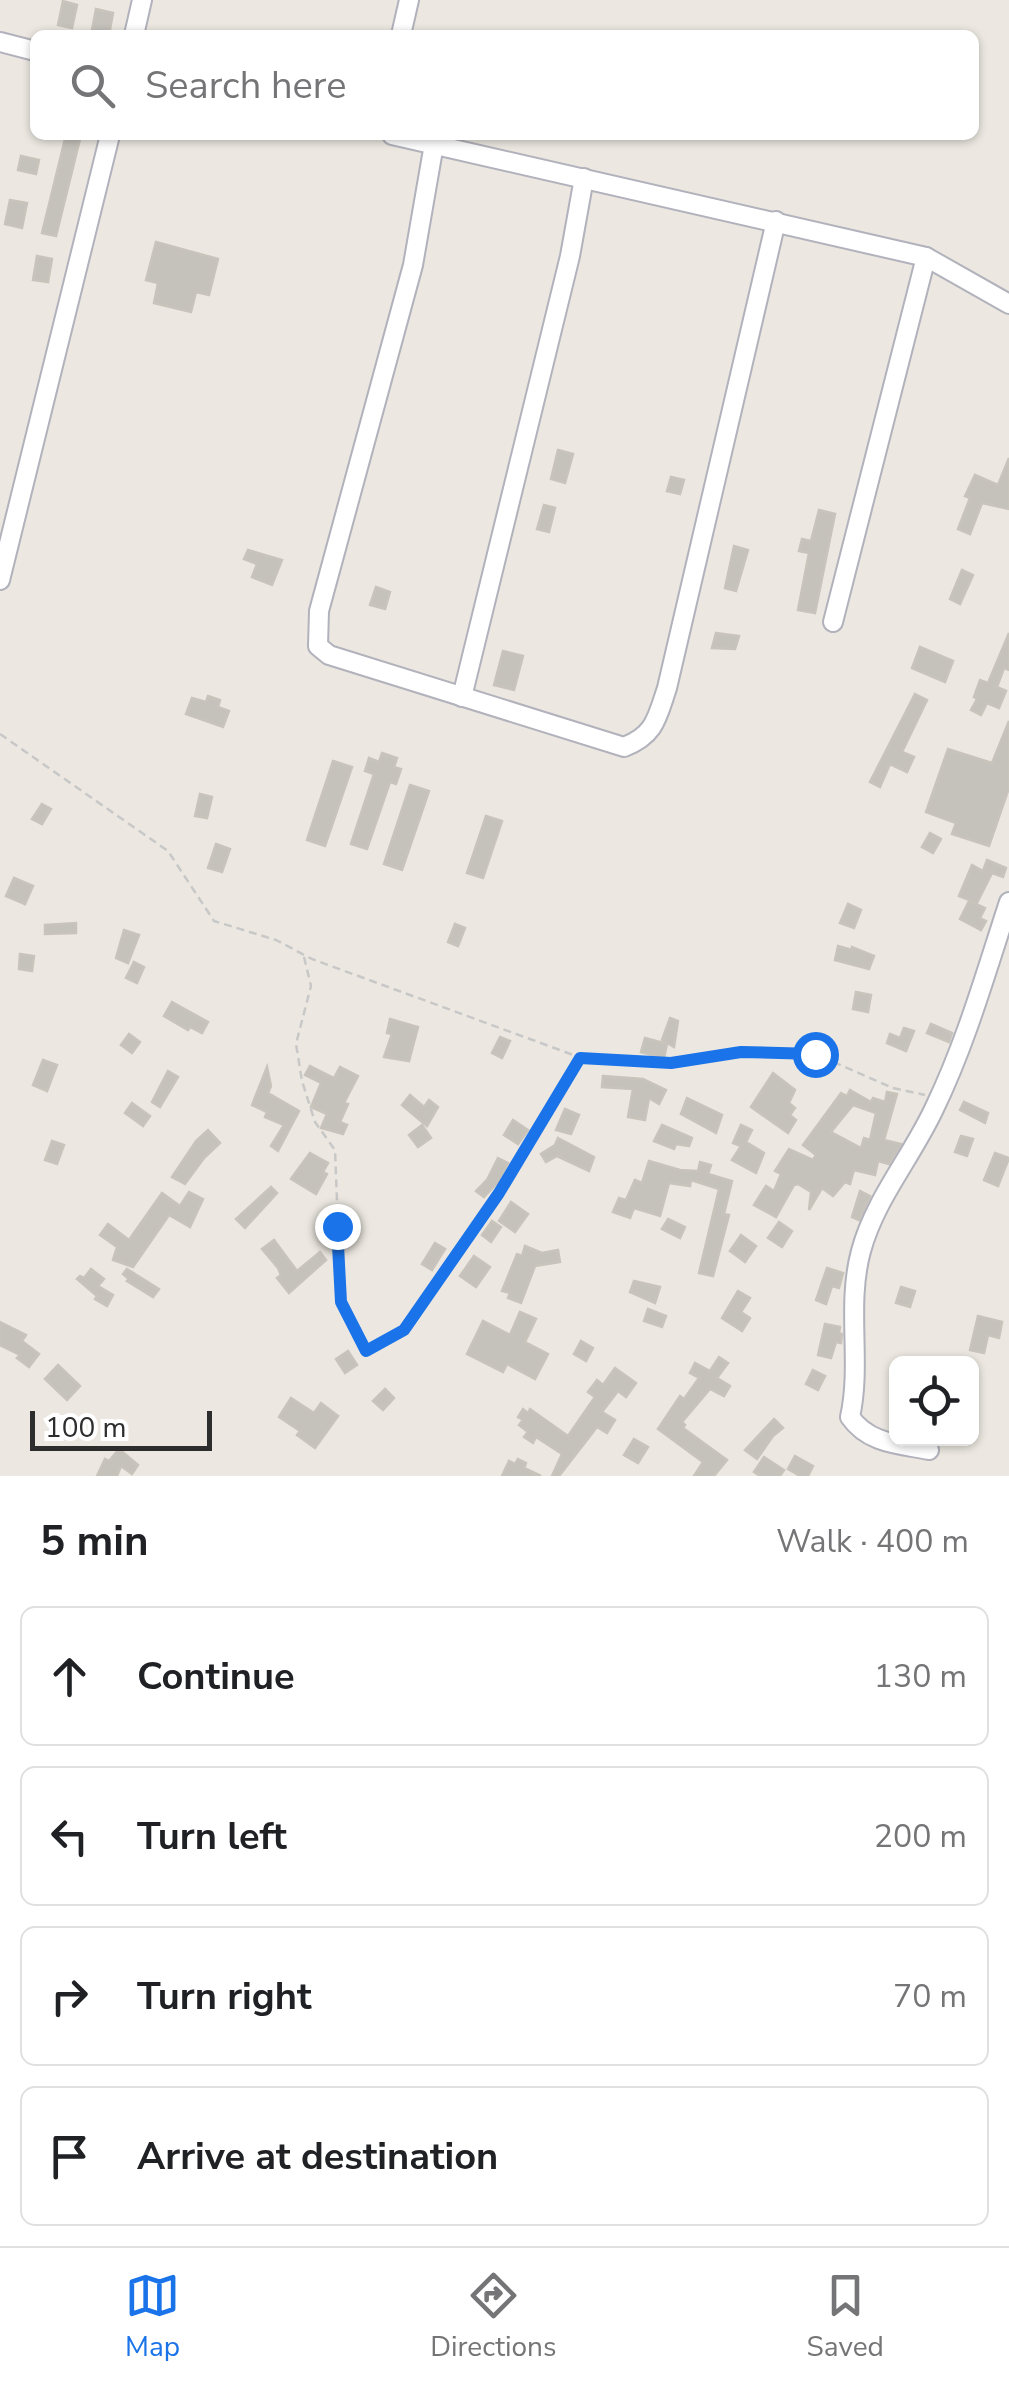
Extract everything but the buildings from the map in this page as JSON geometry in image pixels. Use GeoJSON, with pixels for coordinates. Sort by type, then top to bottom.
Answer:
{"type":"FeatureCollection","features":[{"type":"Feature","properties":{"kind":"street"},"geometry":{"type":"LineString","coordinates":[[135,30],[142,0]]}},
{"type":"Feature","properties":{"kind":"street"},"geometry":{"type":"LineString","coordinates":[[402,30],[409,0]]}},
{"type":"Feature","properties":{"kind":"street"},"geometry":{"type":"LineString","coordinates":[[0,42],[30,50]]}},
{"type":"Feature","properties":{"kind":"street"},"geometry":{"type":"LineString","coordinates":[[0,580],[109,140]]}},
{"type":"Feature","properties":{"kind":"street"},"geometry":{"type":"LineString","coordinates":[[415,140],[926,257],[1009,304]]}},
{"type":"Feature","properties":{"kind":"street"},"geometry":{"type":"LineString","coordinates":[[434,144],[413,265],[319,611],[318,646],[328,655],[624,747],[643,740],[656,721],[667,688],[776,220]]}},
{"type":"Feature","properties":{"kind":"street"},"geometry":{"type":"LineString","coordinates":[[462,697],[570,256],[584,178]]}},
{"type":"Feature","properties":{"kind":"street"},"geometry":{"type":"LineString","coordinates":[[833,622],[926,257]]}},
{"type":"Feature","properties":{"kind":"street"},"geometry":{"type":"LineString","coordinates":[[929,1450],[874,1439],[850,1417],[856,1272],[868,1228],[939,1098],[964,1040],[1009,902]]}},
{"type":"Feature","properties":{"kind":"path"},"geometry":{"type":"LineString","coordinates":[[0,734],[168,851],[214,921],[276,940],[303,954],[580,1058],[671,1063],[741,1052],[815,1054],[893,1088],[939,1098]]}},
{"type":"Feature","properties":{"kind":"path"},"geometry":{"type":"LineString","coordinates":[[303,954],[311,986],[296,1044],[302,1081],[316,1122],[335,1150],[341,1302],[366,1351],[404,1330],[499,1193],[580,1058]]}},
{"type":"Feature","properties":{"kind":"route"},"geometry":{"type":"LineString","coordinates":[[337,1226],[341,1302],[366,1351],[404,1330],[499,1193],[580,1058],[671,1063],[741,1052],[815,1054]]}}]}
